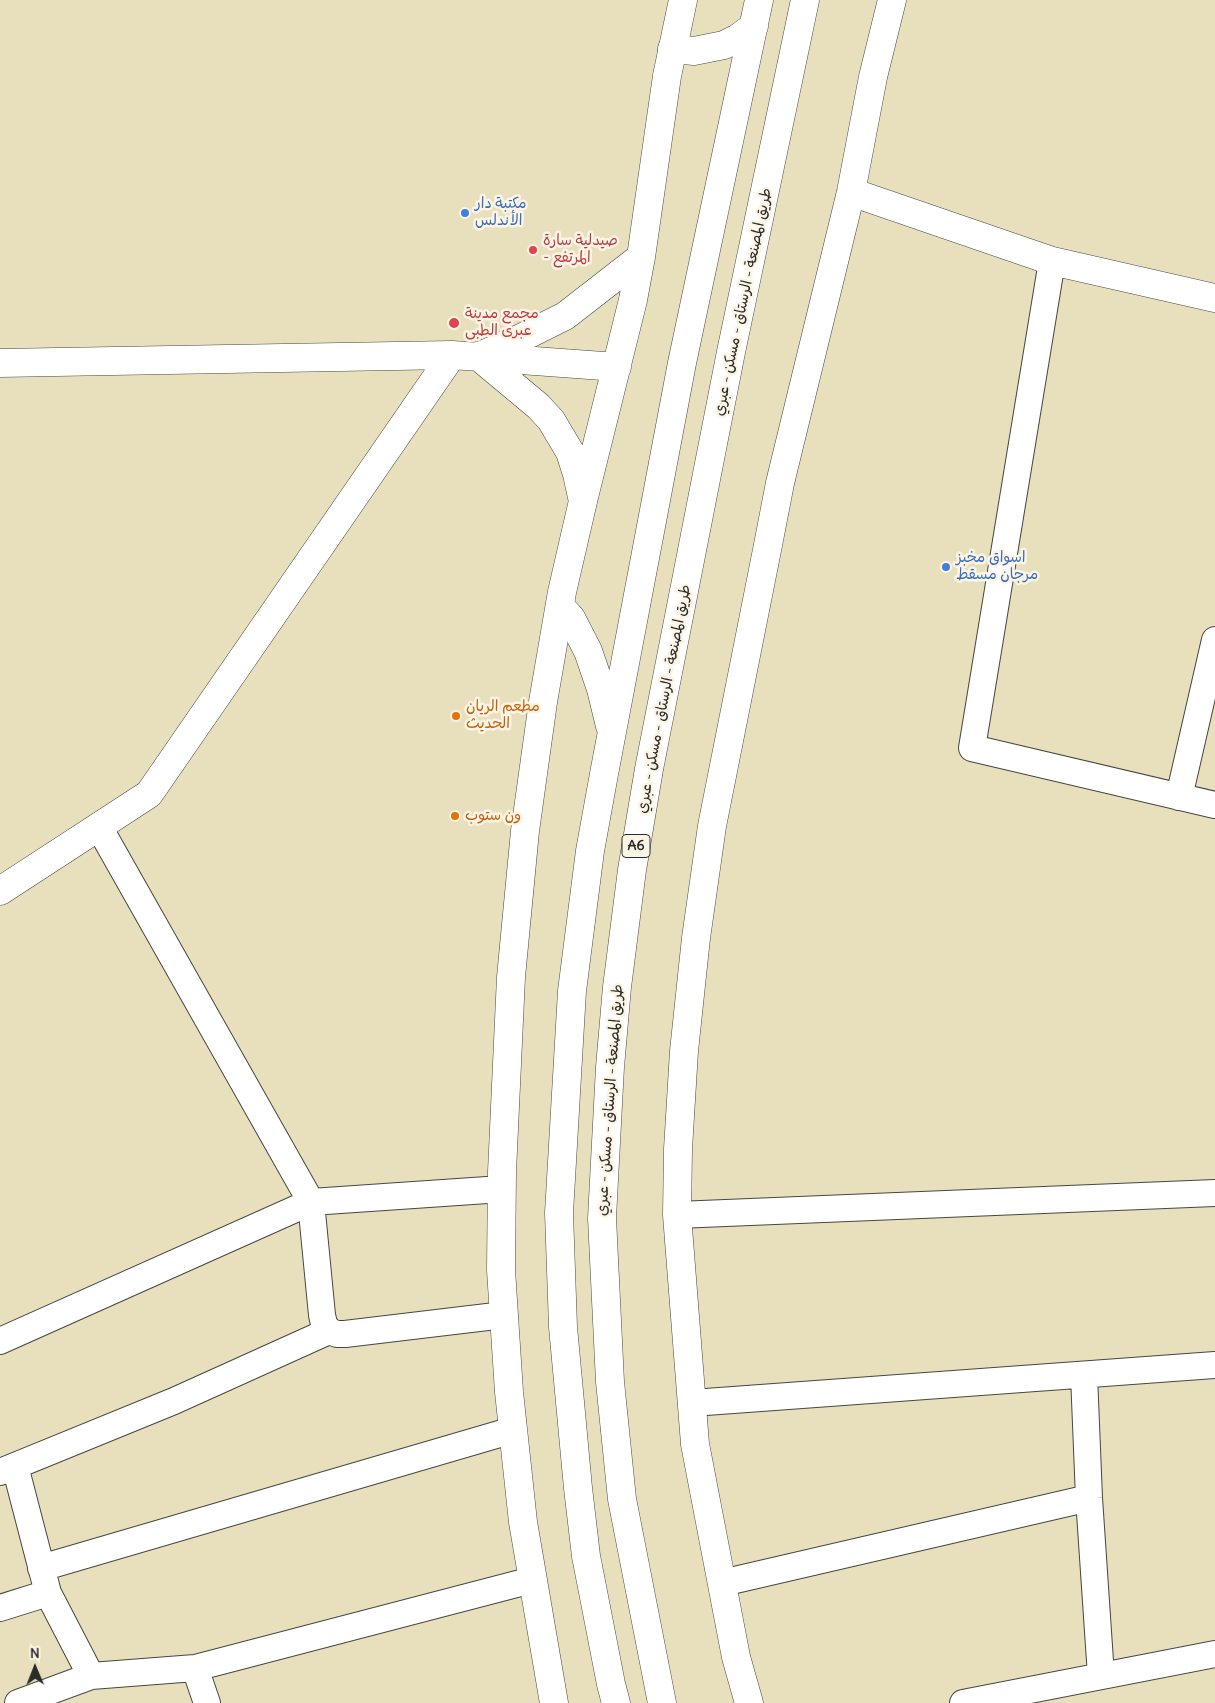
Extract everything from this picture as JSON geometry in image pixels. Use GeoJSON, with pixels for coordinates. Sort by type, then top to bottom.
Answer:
{"type":"FeatureCollection","features":[{"type":"Feature","properties":{"kind":"main road"},"geometry":{"type":"LineString","coordinates":[[550,1702],[523,1522],[513,1430],[501,1270],[502,1189],[511,977],[525,831],[543,702],[560,606],[582,501],[633,300],[667,76],[682,0]]}},
{"type":"Feature","properties":{"kind":"main road"},"geometry":{"type":"LineString","coordinates":[[616,1703],[588,1566],[578,1488],[564,1327],[558,1213],[572,991],[590,851],[682,363],[759,0]]}},
{"type":"Feature","properties":{"kind":"main road","name":"طريق المصنعة - الرستاق - مسكن - عبري"},"geometry":{"type":"LineString","coordinates":[[662,1703],[622,1499],[610,1382],[602,1218],[610,1067],[617,987],[632,870],[649,769],[731,352],[805,0]]}},
{"type":"Feature","properties":{"kind":"main road"},"geometry":{"type":"LineString","coordinates":[[749,1703],[736,1657],[695,1444],[677,1215],[678,1149],[684,1051],[696,938],[712,826],[780,483],[851,192],[873,77],[892,0]]}},
{"type":"Feature","properties":{"kind":"main road"},"geometry":{"type":"LineString","coordinates":[[672,49],[694,51],[724,45],[738,38],[754,26]]}},
{"type":"Feature","properties":{"kind":"main road"},"geometry":{"type":"LineString","coordinates":[[851,192],[1052,261],[1215,298]]}},
{"type":"Feature","properties":{"kind":"main road"},"geometry":{"type":"LineString","coordinates":[[0,892],[149,794],[465,355],[521,338],[564,316],[641,257]]}},
{"type":"Feature","properties":{"kind":"main road"},"geometry":{"type":"LineString","coordinates":[[465,355],[538,406],[551,420],[570,452],[577,474],[582,501]]}},
{"type":"Feature","properties":{"kind":"main road"},"geometry":{"type":"LineString","coordinates":[[0,363],[465,355],[617,367]]}},
{"type":"Feature","properties":{"kind":"main road"},"geometry":{"type":"LineString","coordinates":[[560,606],[571,618],[588,652],[601,689],[612,734]]}},
{"type":"Feature","properties":{"kind":"street"},"geometry":{"type":"LineString","coordinates":[[1052,261],[972,748],[1215,806]]}},
{"type":"Feature","properties":{"kind":"street"},"geometry":{"type":"LineString","coordinates":[[1179,797],[1215,640]]}},
{"type":"Feature","properties":{"kind":"street"},"geometry":{"type":"LineString","coordinates":[[99,827],[311,1202],[322,1315],[324,1324],[329,1331],[345,1334],[504,1315]]}},
{"type":"Feature","properties":{"kind":"street"},"geometry":{"type":"LineString","coordinates":[[0,1341],[311,1202],[502,1189]]}},
{"type":"Feature","properties":{"kind":"street"},"geometry":{"type":"LineString","coordinates":[[677,1215],[1215,1193]]}},
{"type":"Feature","properties":{"kind":"street"},"geometry":{"type":"LineString","coordinates":[[91,1676],[48,1593],[8,1469],[174,1401],[329,1331]]}},
{"type":"Feature","properties":{"kind":"street"},"geometry":{"type":"LineString","coordinates":[[692,1403],[1215,1365]]}},
{"type":"Feature","properties":{"kind":"street"},"geometry":{"type":"LineString","coordinates":[[1084,1375],[1089,1498],[1101,1676]]}},
{"type":"Feature","properties":{"kind":"street"},"geometry":{"type":"LineString","coordinates":[[41,1568],[513,1430]]}},
{"type":"Feature","properties":{"kind":"street"},"geometry":{"type":"LineString","coordinates":[[722,1583],[1089,1498]]}},
{"type":"Feature","properties":{"kind":"street"},"geometry":{"type":"LineString","coordinates":[[18,1703],[91,1676],[195,1668],[532,1580]]}},
{"type":"Feature","properties":{"kind":"street"},"geometry":{"type":"LineString","coordinates":[[0,1608],[48,1593]]}},
{"type":"Feature","properties":{"kind":"street"},"geometry":{"type":"LineString","coordinates":[[963,1703],[1215,1654]]}},
{"type":"Feature","properties":{"kind":"street"},"geometry":{"type":"LineString","coordinates":[[195,1668],[207,1703]]}},
{"type":"Feature","properties":{"kind":"place","name":"مكتبة دار الأندلس"},"geometry":{"type":"Point","coordinates":[465,213]}},
{"type":"Feature","properties":{"kind":"place","name":"صيدلية سارة - المرتفع"},"geometry":{"type":"Point","coordinates":[533,250]}},
{"type":"Feature","properties":{"kind":"place","name":"مجمع مدينة عبرى الطبى"},"geometry":{"type":"Point","coordinates":[454,323]}},
{"type":"Feature","properties":{"kind":"place","name":"اسواق مخبز مرجان مسقط"},"geometry":{"type":"Point","coordinates":[946,567]}},
{"type":"Feature","properties":{"kind":"place","name":"مطعم الريان الحديث"},"geometry":{"type":"Point","coordinates":[456,716]}},
{"type":"Feature","properties":{"kind":"place","name":"ون ستوب"},"geometry":{"type":"Point","coordinates":[455,816]}}]}
